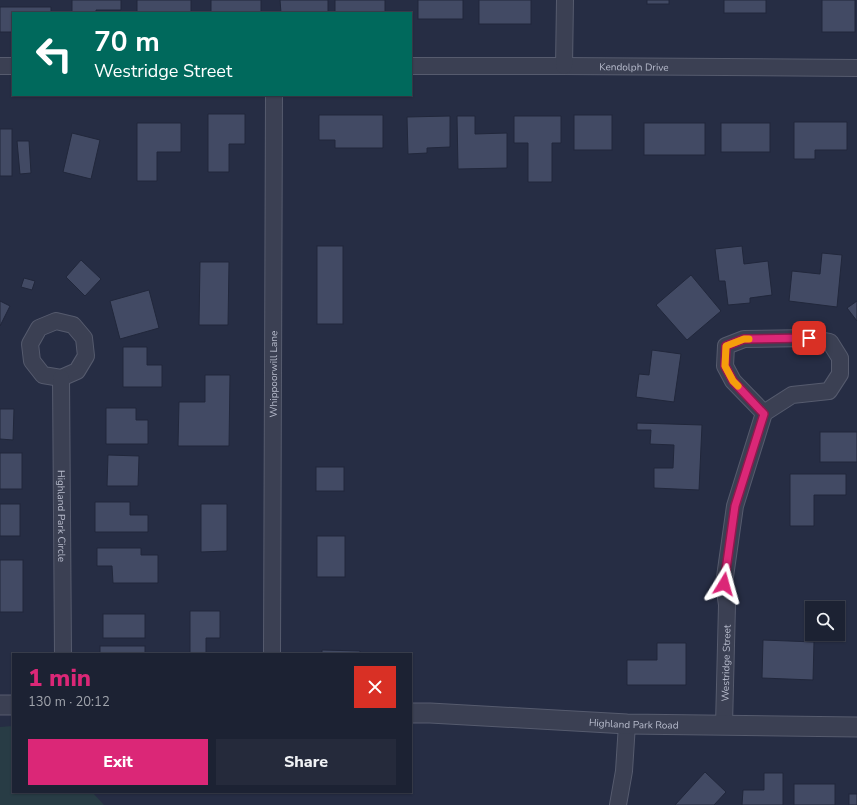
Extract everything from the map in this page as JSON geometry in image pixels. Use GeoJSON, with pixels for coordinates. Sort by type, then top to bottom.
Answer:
{"type":"FeatureCollection","features":[{"type":"Feature","properties":{"kind":"street"},"geometry":{"type":"LineString","coordinates":[[564,66],[565,0]]}},
{"type":"Feature","properties":{"kind":"street"},"geometry":{"type":"LineString","coordinates":[[0,66],[12,66]]}},
{"type":"Feature","properties":{"kind":"street","name":"Kendolph Drive"},"geometry":{"type":"LineString","coordinates":[[412,66],[857,68]]}},
{"type":"Feature","properties":{"kind":"street","name":"Whippoorwill Lane"},"geometry":{"type":"LineString","coordinates":[[272,653],[274,96]]}},
{"type":"Feature","properties":{"kind":"street"},"geometry":{"type":"LineString","coordinates":[[809,338],[830,342],[840,358],[840,374],[829,391],[792,395],[764,414],[733,381],[725,366],[726,346],[744,339],[809,338]]}},
{"type":"Feature","properties":{"kind":"street","name":"Highland Park Circle"},"geometry":{"type":"LineString","coordinates":[[61,378],[63,653]]}},
{"type":"Feature","properties":{"kind":"street","name":"Westridge Street"},"geometry":{"type":"LineString","coordinates":[[724,725],[727,605],[724,584],[735,506],[764,414]]}},
{"type":"Feature","properties":{"kind":"street"},"geometry":{"type":"LineString","coordinates":[[0,705],[12,705]]}},
{"type":"Feature","properties":{"kind":"street","name":"Highland Park Road"},"geometry":{"type":"LineString","coordinates":[[412,713],[627,724],[857,727]]}},
{"type":"Feature","properties":{"kind":"street"},"geometry":{"type":"LineString","coordinates":[[618,805],[624,771],[627,724]]}},
{"type":"Feature","properties":{"kind":"shaded area"},"geometry":{"type":"Polygon","coordinates":[[[12,726],[12,793],[93,793],[104,805],[0,805],[0,727],[12,726]]]}},
{"type":"Feature","properties":{"kind":"building"},"geometry":{"type":"Polygon","coordinates":[[[72,0],[121,0],[121,10],[72,12],[72,0]]]}},
{"type":"Feature","properties":{"kind":"building"},"geometry":{"type":"Polygon","coordinates":[[[137,0],[191,0],[191,12],[137,12],[137,0]]]}},
{"type":"Feature","properties":{"kind":"building"},"geometry":{"type":"Polygon","coordinates":[[[211,0],[261,0],[261,12],[211,12],[211,0]]]}},
{"type":"Feature","properties":{"kind":"building"},"geometry":{"type":"Polygon","coordinates":[[[280,0],[328,0],[328,12],[281,12],[280,0]]]}},
{"type":"Feature","properties":{"kind":"building"},"geometry":{"type":"Polygon","coordinates":[[[335,0],[385,0],[385,12],[335,12],[335,0]]]}},
{"type":"Feature","properties":{"kind":"building"},"geometry":{"type":"Polygon","coordinates":[[[418,0],[463,0],[463,19],[418,19],[418,0]]]}},
{"type":"Feature","properties":{"kind":"building"},"geometry":{"type":"Polygon","coordinates":[[[479,0],[531,0],[531,24],[479,24],[479,0]]]}},
{"type":"Feature","properties":{"kind":"building"},"geometry":{"type":"Polygon","coordinates":[[[647,0],[669,0],[669,4],[647,4],[647,0]]]}},
{"type":"Feature","properties":{"kind":"building"},"geometry":{"type":"Polygon","coordinates":[[[724,0],[766,0],[766,13],[724,13],[724,0]]]}},
{"type":"Feature","properties":{"kind":"building"},"geometry":{"type":"Polygon","coordinates":[[[822,0],[855,0],[855,32],[822,32],[822,0]]]}},
{"type":"Feature","properties":{"kind":"building"},"geometry":{"type":"Polygon","coordinates":[[[0,7],[51,7],[51,12],[12,12],[12,32],[0,32],[0,7]]]}},
{"type":"Feature","properties":{"kind":"building"},"geometry":{"type":"Polygon","coordinates":[[[208,114],[245,114],[245,144],[229,144],[229,172],[208,172],[208,114]]]}},
{"type":"Feature","properties":{"kind":"building"},"geometry":{"type":"Polygon","coordinates":[[[319,115],[383,115],[383,148],[335,148],[335,140],[319,140],[319,115]]]}},
{"type":"Feature","properties":{"kind":"building"},"geometry":{"type":"Polygon","coordinates":[[[574,115],[612,115],[612,150],[574,150],[574,115]]]}},
{"type":"Feature","properties":{"kind":"building"},"geometry":{"type":"Polygon","coordinates":[[[450,116],[450,147],[427,148],[427,153],[408,154],[407,117],[450,116]]]}},
{"type":"Feature","properties":{"kind":"building"},"geometry":{"type":"Polygon","coordinates":[[[457,116],[475,116],[475,134],[507,133],[507,168],[458,169],[457,116]]]}},
{"type":"Feature","properties":{"kind":"building"},"geometry":{"type":"Polygon","coordinates":[[[514,116],[561,116],[561,143],[552,143],[552,182],[528,182],[528,143],[514,143],[514,116]]]}},
{"type":"Feature","properties":{"kind":"building"},"geometry":{"type":"Polygon","coordinates":[[[794,122],[847,122],[847,150],[815,150],[815,159],[794,159],[794,122]]]}},
{"type":"Feature","properties":{"kind":"building"},"geometry":{"type":"Polygon","coordinates":[[[137,123],[181,123],[181,152],[157,152],[157,181],[137,181],[137,123]]]}},
{"type":"Feature","properties":{"kind":"building"},"geometry":{"type":"Polygon","coordinates":[[[644,123],[705,123],[705,155],[644,155],[644,123]]]}},
{"type":"Feature","properties":{"kind":"building"},"geometry":{"type":"Polygon","coordinates":[[[721,123],[770,123],[770,152],[721,152],[721,123]]]}},
{"type":"Feature","properties":{"kind":"building"},"geometry":{"type":"Polygon","coordinates":[[[0,129],[12,129],[12,176],[0,176],[0,129]]]}},
{"type":"Feature","properties":{"kind":"building"},"geometry":{"type":"Polygon","coordinates":[[[72,133],[100,140],[91,179],[63,172],[72,133]]]}},
{"type":"Feature","properties":{"kind":"building"},"geometry":{"type":"Polygon","coordinates":[[[17,141],[29,141],[31,173],[20,174],[17,141]]]}},
{"type":"Feature","properties":{"kind":"building"},"geometry":{"type":"Polygon","coordinates":[[[317,246],[343,246],[343,324],[317,324],[317,246]]]}},
{"type":"Feature","properties":{"kind":"building"},"geometry":{"type":"Polygon","coordinates":[[[742,246],[744,264],[768,261],[772,295],[750,298],[750,303],[728,305],[725,281],[719,281],[715,249],[742,246]]]}},
{"type":"Feature","properties":{"kind":"building"},"geometry":{"type":"Polygon","coordinates":[[[822,253],[842,255],[837,307],[789,301],[792,271],[820,274],[822,253]]]}},
{"type":"Feature","properties":{"kind":"building"},"geometry":{"type":"Polygon","coordinates":[[[81,260],[101,279],[85,296],[66,277],[81,260]]]}},
{"type":"Feature","properties":{"kind":"building"},"geometry":{"type":"Polygon","coordinates":[[[200,262],[229,262],[228,325],[199,325],[200,262]]]}},
{"type":"Feature","properties":{"kind":"building"},"geometry":{"type":"Polygon","coordinates":[[[691,275],[721,311],[687,340],[656,305],[691,275]]]}},
{"type":"Feature","properties":{"kind":"building"},"geometry":{"type":"Polygon","coordinates":[[[24,278],[35,281],[32,290],[21,287],[24,278]]]}},
{"type":"Feature","properties":{"kind":"building"},"geometry":{"type":"Polygon","coordinates":[[[149,290],[159,328],[120,339],[110,301],[149,290]]]}},
{"type":"Feature","properties":{"kind":"building"},"geometry":{"type":"Polygon","coordinates":[[[0,301],[10,306],[0,326],[0,301]]]}},
{"type":"Feature","properties":{"kind":"building"},"geometry":{"type":"Polygon","coordinates":[[[857,301],[857,321],[847,308],[857,301]]]}},
{"type":"Feature","properties":{"kind":"building"},"geometry":{"type":"Polygon","coordinates":[[[123,347],[147,347],[147,365],[162,365],[162,387],[123,387],[123,347]]]}},
{"type":"Feature","properties":{"kind":"building"},"geometry":{"type":"Polygon","coordinates":[[[652,350],[681,354],[674,402],[636,397],[639,374],[649,375],[652,350]]]}},
{"type":"Feature","properties":{"kind":"building"},"geometry":{"type":"Polygon","coordinates":[[[205,375],[230,375],[229,446],[178,446],[179,402],[205,402],[205,375]]]}},
{"type":"Feature","properties":{"kind":"building"},"geometry":{"type":"Polygon","coordinates":[[[106,408],[136,408],[136,420],[148,420],[148,444],[106,444],[106,408]]]}},
{"type":"Feature","properties":{"kind":"building"},"geometry":{"type":"Polygon","coordinates":[[[0,409],[14,409],[13,440],[0,439],[0,409]]]}},
{"type":"Feature","properties":{"kind":"building"},"geometry":{"type":"Polygon","coordinates":[[[637,423],[702,425],[699,490],[654,488],[654,468],[673,468],[674,445],[650,444],[651,430],[637,430],[637,423]]]}},
{"type":"Feature","properties":{"kind":"building"},"geometry":{"type":"Polygon","coordinates":[[[820,432],[857,432],[857,462],[820,462],[820,432]]]}},
{"type":"Feature","properties":{"kind":"building"},"geometry":{"type":"Polygon","coordinates":[[[0,453],[22,453],[22,489],[0,489],[0,453]]]}},
{"type":"Feature","properties":{"kind":"building"},"geometry":{"type":"Polygon","coordinates":[[[108,455],[139,456],[138,486],[107,486],[108,455]]]}},
{"type":"Feature","properties":{"kind":"building"},"geometry":{"type":"Polygon","coordinates":[[[316,467],[344,467],[344,491],[316,491],[316,467]]]}},
{"type":"Feature","properties":{"kind":"building"},"geometry":{"type":"Polygon","coordinates":[[[790,474],[846,474],[846,495],[814,495],[814,526],[790,526],[790,474]]]}},
{"type":"Feature","properties":{"kind":"building"},"geometry":{"type":"Polygon","coordinates":[[[95,502],[130,502],[130,515],[148,515],[148,532],[95,532],[95,502]]]}},
{"type":"Feature","properties":{"kind":"building"},"geometry":{"type":"Polygon","coordinates":[[[0,504],[20,504],[20,536],[0,536],[0,504]]]}},
{"type":"Feature","properties":{"kind":"building"},"geometry":{"type":"Polygon","coordinates":[[[201,504],[227,504],[227,551],[201,552],[201,504]]]}},
{"type":"Feature","properties":{"kind":"building"},"geometry":{"type":"Polygon","coordinates":[[[317,536],[345,536],[345,577],[317,577],[317,536]]]}},
{"type":"Feature","properties":{"kind":"building"},"geometry":{"type":"Polygon","coordinates":[[[97,548],[141,548],[141,555],[158,555],[158,583],[113,583],[112,566],[97,566],[97,548]]]}},
{"type":"Feature","properties":{"kind":"building"},"geometry":{"type":"Polygon","coordinates":[[[0,560],[23,560],[23,612],[0,612],[0,560]]]}},
{"type":"Feature","properties":{"kind":"building"},"geometry":{"type":"Polygon","coordinates":[[[190,611],[220,611],[220,638],[206,638],[206,653],[190,653],[190,611]]]}},
{"type":"Feature","properties":{"kind":"building"},"geometry":{"type":"Polygon","coordinates":[[[103,614],[145,614],[145,638],[103,638],[103,614]]]}},
{"type":"Feature","properties":{"kind":"building"},"geometry":{"type":"Polygon","coordinates":[[[763,640],[814,642],[813,680],[762,678],[763,640]]]}},
{"type":"Feature","properties":{"kind":"building"},"geometry":{"type":"Polygon","coordinates":[[[657,643],[686,643],[686,685],[627,685],[627,660],[657,660],[657,643]]]}},
{"type":"Feature","properties":{"kind":"building"},"geometry":{"type":"Polygon","coordinates":[[[100,646],[145,646],[145,653],[100,653],[100,646]]]}},
{"type":"Feature","properties":{"kind":"building"},"geometry":{"type":"Polygon","coordinates":[[[322,650],[360,651],[360,653],[322,653],[322,650]]]}},
{"type":"Feature","properties":{"kind":"building"},"geometry":{"type":"Polygon","coordinates":[[[705,772],[726,792],[714,805],[675,805],[705,772]]]}},
{"type":"Feature","properties":{"kind":"building"},"geometry":{"type":"Polygon","coordinates":[[[764,773],[783,773],[783,805],[742,805],[743,790],[764,790],[764,773]]]}},
{"type":"Feature","properties":{"kind":"building"},"geometry":{"type":"Polygon","coordinates":[[[794,784],[835,784],[835,805],[794,805],[794,784]]]}},
{"type":"Feature","properties":{"kind":"building"},"geometry":{"type":"Polygon","coordinates":[[[849,794],[857,794],[857,805],[849,805],[849,794]]]}},
{"type":"Feature","properties":{"kind":"slow traffic"},"geometry":{"type":"LineString","coordinates":[[738,386],[733,381],[725,366],[726,346],[744,339],[749,339]]}},
{"type":"Feature","properties":{"kind":"route"},"geometry":{"type":"LineString","coordinates":[[724,584],[735,506],[764,414],[733,381],[725,366],[726,346],[744,339],[809,338]]}}]}
